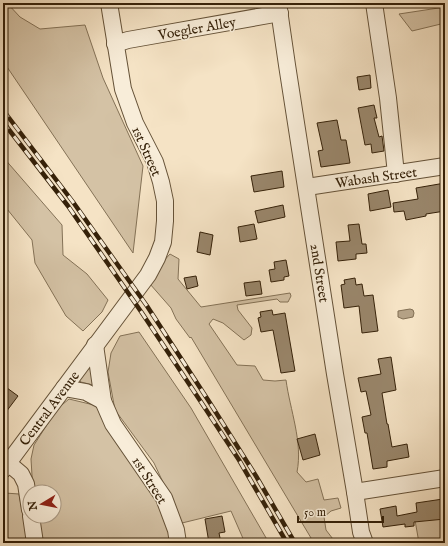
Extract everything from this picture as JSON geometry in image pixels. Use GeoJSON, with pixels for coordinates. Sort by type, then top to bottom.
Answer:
{"type":"FeatureCollection","features":[{"type":"Feature","properties":{"kind":"street","name":"1st Street"},"geometry":{"type":"LineString","coordinates":[[109,3],[123,89],[134,123],[155,162],[165,201],[165,221],[163,242],[148,275],[95,345],[103,401],[113,424],[164,498],[176,530],[178,543]]}},
{"type":"Feature","properties":{"kind":"street"},"geometry":{"type":"LineString","coordinates":[[374,3],[388,98],[396,174]]}},
{"type":"Feature","properties":{"kind":"street","name":"Voegler Alley"},"geometry":{"type":"LineString","coordinates":[[115,44],[279,8]]}},
{"type":"Feature","properties":{"kind":"street","name":"2nd Street"},"geometry":{"type":"LineString","coordinates":[[279,8],[355,492],[365,543]]}},
{"type":"Feature","properties":{"kind":"street","name":"Wabash Street"},"geometry":{"type":"LineString","coordinates":[[307,186],[445,166]]}},
{"type":"Feature","properties":{"kind":"street","name":"Central Avenue"},"geometry":{"type":"LineString","coordinates":[[6,467],[95,345]]}},
{"type":"Feature","properties":{"kind":"street"},"geometry":{"type":"LineString","coordinates":[[64,388],[86,392],[103,401]]}},
{"type":"Feature","properties":{"kind":"street"},"geometry":{"type":"LineString","coordinates":[[6,467],[21,474],[26,484]]}},
{"type":"Feature","properties":{"kind":"street"},"geometry":{"type":"LineString","coordinates":[[355,492],[445,478]]}},
{"type":"Feature","properties":{"kind":"street"},"geometry":{"type":"LineString","coordinates":[[32,524],[35,543]]}},
{"type":"Feature","properties":{"kind":"shaded area"},"geometry":{"type":"Polygon","coordinates":[[[3,3],[7,3],[20,17],[40,29],[85,25],[103,78],[143,166],[133,253],[3,61],[3,3]]]}},
{"type":"Feature","properties":{"kind":"shaded area"},"geometry":{"type":"Polygon","coordinates":[[[445,7],[445,23],[412,31],[399,14],[445,7]]]}},
{"type":"Feature","properties":{"kind":"shaded area"},"geometry":{"type":"Polygon","coordinates":[[[3,157],[62,225],[63,255],[87,274],[108,300],[102,312],[83,331],[66,316],[35,263],[32,240],[3,204],[3,157]]]}},
{"type":"Feature","properties":{"kind":"shaded area"},"geometry":{"type":"Polygon","coordinates":[[[170,254],[179,259],[178,279],[201,307],[290,293],[291,296],[288,302],[280,302],[277,299],[237,305],[238,310],[252,328],[251,335],[244,340],[223,323],[213,319],[209,324],[237,365],[255,366],[263,380],[286,380],[297,438],[297,472],[306,482],[318,479],[324,500],[338,498],[341,508],[331,511],[324,517],[326,530],[336,543],[314,543],[191,337],[190,338],[176,319],[171,308],[150,284],[160,265],[170,254]]]}},
{"type":"Feature","properties":{"kind":"shaded area"},"geometry":{"type":"Polygon","coordinates":[[[413,310],[413,317],[403,319],[398,317],[398,311],[413,310]]]}},
{"type":"Feature","properties":{"kind":"shaded area"},"geometry":{"type":"Polygon","coordinates":[[[139,332],[191,408],[269,543],[245,543],[231,511],[182,523],[154,463],[115,410],[108,372],[111,353],[120,336],[139,332]]]}},
{"type":"Feature","properties":{"kind":"shaded area"},"geometry":{"type":"Polygon","coordinates":[[[89,368],[92,369],[93,385],[81,382],[79,380],[89,368]]]}},
{"type":"Feature","properties":{"kind":"shaded area"},"geometry":{"type":"Polygon","coordinates":[[[69,399],[98,406],[153,489],[169,531],[171,543],[41,543],[38,524],[62,524],[62,484],[33,484],[31,459],[34,445],[57,409],[69,399]]]}},
{"type":"Feature","properties":{"kind":"shaded area"},"geometry":{"type":"Polygon","coordinates":[[[3,494],[19,494],[22,510],[22,524],[25,524],[28,543],[3,543],[3,494]]]}},
{"type":"Feature","properties":{"kind":"shaded area"},"geometry":{"type":"Polygon","coordinates":[[[445,514],[445,543],[419,543],[415,520],[445,514]]]}},
{"type":"Feature","properties":{"kind":"building"},"geometry":{"type":"Polygon","coordinates":[[[370,75],[371,88],[359,90],[357,77],[370,75]]]}},
{"type":"Feature","properties":{"kind":"building"},"geometry":{"type":"Polygon","coordinates":[[[374,105],[377,118],[374,118],[379,137],[382,136],[384,151],[372,153],[371,144],[365,145],[358,108],[374,105]]]}},
{"type":"Feature","properties":{"kind":"building"},"geometry":{"type":"Polygon","coordinates":[[[337,120],[341,140],[346,140],[350,163],[321,167],[318,151],[323,150],[317,123],[337,120]]]}},
{"type":"Feature","properties":{"kind":"building"},"geometry":{"type":"Polygon","coordinates":[[[282,171],[284,187],[254,192],[251,176],[282,171]]]}},
{"type":"Feature","properties":{"kind":"building"},"geometry":{"type":"Polygon","coordinates":[[[445,183],[445,211],[426,214],[426,216],[406,220],[404,211],[394,212],[393,203],[418,199],[416,188],[445,183]]]}},
{"type":"Feature","properties":{"kind":"building"},"geometry":{"type":"Polygon","coordinates":[[[388,190],[391,207],[370,211],[368,194],[388,190]]]}},
{"type":"Feature","properties":{"kind":"building"},"geometry":{"type":"Polygon","coordinates":[[[283,205],[285,217],[258,223],[255,211],[283,205]]]}},
{"type":"Feature","properties":{"kind":"building"},"geometry":{"type":"Polygon","coordinates":[[[254,224],[257,239],[240,242],[238,227],[254,224]]]}},
{"type":"Feature","properties":{"kind":"building"},"geometry":{"type":"Polygon","coordinates":[[[359,224],[362,244],[366,244],[367,253],[356,254],[356,259],[338,261],[336,242],[350,241],[348,225],[359,224]]]}},
{"type":"Feature","properties":{"kind":"building"},"geometry":{"type":"Polygon","coordinates":[[[200,232],[213,235],[210,255],[197,252],[200,232]]]}},
{"type":"Feature","properties":{"kind":"building"},"geometry":{"type":"Polygon","coordinates":[[[286,260],[289,276],[284,277],[284,280],[271,282],[269,270],[275,269],[274,262],[286,260]]]}},
{"type":"Feature","properties":{"kind":"building"},"geometry":{"type":"Polygon","coordinates":[[[196,276],[198,286],[187,289],[184,278],[196,276]]]}},
{"type":"Feature","properties":{"kind":"building"},"geometry":{"type":"Polygon","coordinates":[[[355,278],[356,285],[362,284],[364,296],[373,295],[378,331],[362,333],[359,306],[344,308],[341,285],[345,284],[344,280],[355,278]]]}},
{"type":"Feature","properties":{"kind":"building"},"geometry":{"type":"Polygon","coordinates":[[[260,281],[262,294],[246,296],[244,283],[260,281]]]}},
{"type":"Feature","properties":{"kind":"building"},"geometry":{"type":"Polygon","coordinates":[[[272,310],[273,315],[285,313],[295,371],[281,373],[273,330],[261,332],[258,318],[261,317],[260,312],[272,310]]]}},
{"type":"Feature","properties":{"kind":"building"},"geometry":{"type":"Polygon","coordinates":[[[391,357],[396,390],[382,393],[387,424],[392,447],[407,444],[409,457],[387,461],[387,467],[373,469],[367,433],[365,433],[362,417],[371,415],[366,391],[361,392],[358,378],[381,374],[378,359],[391,357]]]}},
{"type":"Feature","properties":{"kind":"building"},"geometry":{"type":"Polygon","coordinates":[[[3,385],[18,396],[3,416],[3,385]]]}},
{"type":"Feature","properties":{"kind":"building"},"geometry":{"type":"Polygon","coordinates":[[[315,434],[320,455],[303,460],[297,439],[315,434]]]}},
{"type":"Feature","properties":{"kind":"building"},"geometry":{"type":"Polygon","coordinates":[[[443,499],[445,519],[414,522],[414,526],[405,527],[405,524],[383,527],[380,509],[396,506],[397,516],[417,512],[416,503],[443,499]]]}},
{"type":"Feature","properties":{"kind":"building"},"geometry":{"type":"Polygon","coordinates":[[[222,516],[225,532],[219,533],[221,543],[209,543],[205,519],[222,516]]]}},
{"type":"Feature","properties":{"kind":"railway"},"geometry":{"type":"LineString","coordinates":[[3,110],[73,202],[147,306],[256,476],[295,543]]}},
{"type":"Feature","properties":{"kind":"railway"},"geometry":{"type":"LineString","coordinates":[[3,122],[68,206],[142,313],[239,460],[287,543]]}}]}
